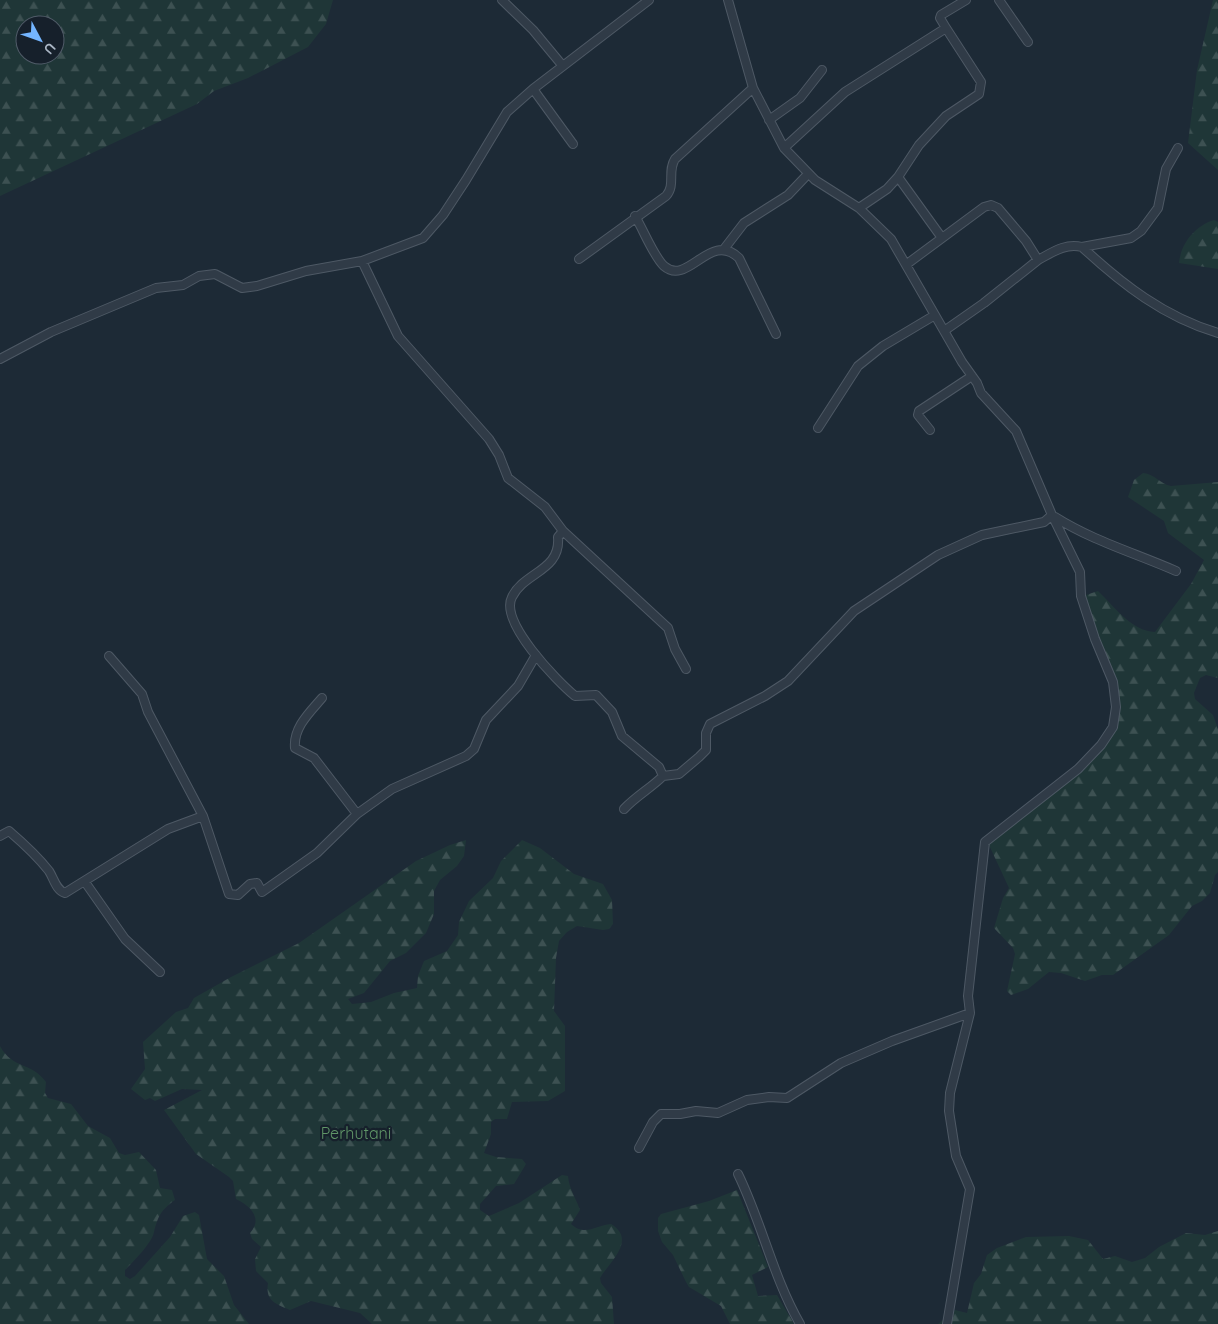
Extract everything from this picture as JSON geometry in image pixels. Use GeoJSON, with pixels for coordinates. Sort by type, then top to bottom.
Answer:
{"type":"FeatureCollection","features":[{"type":"Feature","properties":{"kind":"street"},"geometry":{"type":"LineString","coordinates":[[502,0],[534,30],[562,65]]}},
{"type":"Feature","properties":{"kind":"street"},"geometry":{"type":"LineString","coordinates":[[0,360],[52,332],[156,288],[183,285],[199,276],[215,274],[242,288],[247,288],[306,271],[362,261],[423,238],[431,230],[466,180],[504,115],[532,88],[649,0]]}},
{"type":"Feature","properties":{"kind":"street"},"geometry":{"type":"LineString","coordinates":[[728,0],[753,88],[784,148],[808,174],[859,208],[891,239],[984,398],[1010,422],[1016,431],[1080,572],[1081,596],[1094,639],[1113,682],[1116,707],[1113,727],[1101,745],[1078,769],[985,842],[968,996],[970,1012],[950,1093],[949,1111],[956,1156],[970,1189],[946,1324]]}},
{"type":"Feature","properties":{"kind":"street"},"geometry":{"type":"LineString","coordinates":[[859,208],[887,189],[898,177],[919,145],[941,121],[976,98],[982,88],[981,82],[940,18],[941,15],[966,0]]}},
{"type":"Feature","properties":{"kind":"street"},"geometry":{"type":"LineString","coordinates":[[999,0],[1028,42]]}},
{"type":"Feature","properties":{"kind":"street"},"geometry":{"type":"LineString","coordinates":[[784,148],[845,92],[946,28]]}},
{"type":"Feature","properties":{"kind":"street"},"geometry":{"type":"LineString","coordinates":[[769,120],[800,98],[822,70]]}},
{"type":"Feature","properties":{"kind":"street"},"geometry":{"type":"LineString","coordinates":[[532,88],[572,144]]}},
{"type":"Feature","properties":{"kind":"street"},"geometry":{"type":"LineString","coordinates":[[578,259],[669,193],[670,169],[675,159],[753,88]]}},
{"type":"Feature","properties":{"kind":"street"},"geometry":{"type":"LineString","coordinates":[[1082,248],[1131,238],[1141,231],[1158,208],[1164,176],[1178,148]]}},
{"type":"Feature","properties":{"kind":"street"},"geometry":{"type":"LineString","coordinates":[[635,216],[661,263],[670,271],[681,271],[724,249],[744,223],[788,195],[808,174]]}},
{"type":"Feature","properties":{"kind":"street"},"geometry":{"type":"LineString","coordinates":[[898,177],[942,238]]}},
{"type":"Feature","properties":{"kind":"street"},"geometry":{"type":"LineString","coordinates":[[906,264],[984,207],[991,206],[998,208],[1026,241],[1038,260]]}},
{"type":"Feature","properties":{"kind":"street"},"geometry":{"type":"LineString","coordinates":[[944,331],[984,304],[1038,260],[1063,247],[1072,245],[1082,248],[1127,287],[1163,311],[1218,333]]}},
{"type":"Feature","properties":{"kind":"street"},"geometry":{"type":"LineString","coordinates":[[724,249],[728,249],[739,258],[776,334]]}},
{"type":"Feature","properties":{"kind":"street"},"geometry":{"type":"LineString","coordinates":[[362,261],[398,336],[488,439],[499,455],[508,478],[545,507],[563,531],[668,628],[675,649],[686,669]]}},
{"type":"Feature","properties":{"kind":"street"},"geometry":{"type":"LineString","coordinates":[[818,428],[858,366],[883,346],[935,314]]}},
{"type":"Feature","properties":{"kind":"street"},"geometry":{"type":"LineString","coordinates":[[930,430],[918,415],[919,411],[972,376]]}},
{"type":"Feature","properties":{"kind":"street"},"geometry":{"type":"LineString","coordinates":[[1053,516],[1083,534],[1128,550],[1176,571]]}},
{"type":"Feature","properties":{"kind":"street"},"geometry":{"type":"LineString","coordinates":[[624,809],[664,776],[679,774],[699,757],[706,750],[706,733],[710,724],[765,696],[788,681],[830,637],[842,621],[906,575],[938,555],[982,535],[1044,522],[1053,516]]}},
{"type":"Feature","properties":{"kind":"street"},"geometry":{"type":"LineString","coordinates":[[563,531],[558,537],[559,549],[553,560],[512,596],[510,603],[517,630],[559,683],[575,696],[596,695],[612,712],[622,736],[660,767],[664,776]]}},
{"type":"Feature","properties":{"kind":"street"},"geometry":{"type":"LineString","coordinates":[[109,656],[142,694],[148,712],[203,816],[229,894],[238,895],[250,884],[257,883],[262,892],[274,885],[317,853],[357,814],[392,789],[466,756],[474,750],[486,720],[518,686],[536,655]]}},
{"type":"Feature","properties":{"kind":"street"},"geometry":{"type":"LineString","coordinates":[[322,698],[303,721],[294,740],[295,748],[314,758],[357,814]]}},
{"type":"Feature","properties":{"kind":"street"},"geometry":{"type":"LineString","coordinates":[[0,836],[7,831],[12,833],[48,871],[61,892],[70,891],[168,829],[203,816]]}},
{"type":"Feature","properties":{"kind":"street"},"geometry":{"type":"LineString","coordinates":[[84,882],[125,939],[160,972]]}},
{"type":"Feature","properties":{"kind":"street"},"geometry":{"type":"LineString","coordinates":[[639,1148],[652,1122],[661,1114],[680,1114],[696,1111],[718,1113],[747,1100],[769,1097],[786,1098],[841,1063],[892,1041],[970,1012]]}},
{"type":"Feature","properties":{"kind":"street"},"geometry":{"type":"LineString","coordinates":[[738,1174],[751,1200],[784,1293],[800,1324]]}},
{"type":"Feature","properties":{"kind":"green space"},"geometry":{"type":"Polygon","coordinates":[[[0,0],[333,0],[326,24],[308,47],[248,78],[214,91],[197,104],[0,196],[0,0]]]}},
{"type":"Feature","properties":{"kind":"green space"},"geometry":{"type":"Polygon","coordinates":[[[1213,0],[1218,0],[1218,170],[1188,143],[1197,70],[1213,0]]]}},
{"type":"Feature","properties":{"kind":"green space"},"geometry":{"type":"Polygon","coordinates":[[[1214,220],[1218,222],[1218,269],[1179,263],[1180,256],[1190,236],[1201,226],[1214,220]]]}},
{"type":"Feature","properties":{"kind":"green space"},"geometry":{"type":"Polygon","coordinates":[[[1143,473],[1151,475],[1171,486],[1218,482],[1218,678],[1206,675],[1200,678],[1194,693],[1195,699],[1213,715],[1218,729],[1218,872],[1215,875],[1210,893],[1202,901],[1192,906],[1169,935],[1113,975],[1102,975],[1085,981],[1061,973],[1049,972],[1028,989],[1011,995],[1007,991],[1015,954],[1013,948],[994,928],[1003,898],[1009,888],[989,845],[996,835],[1103,746],[1119,707],[1083,596],[1098,591],[1131,623],[1146,631],[1155,632],[1191,584],[1204,560],[1168,533],[1164,521],[1128,497],[1134,480],[1143,473]]]}},
{"type":"Feature","properties":{"kind":"green space","name":"Perhutani"},"geometry":{"type":"Polygon","coordinates":[[[466,840],[464,856],[457,866],[440,880],[434,891],[434,914],[426,933],[406,953],[390,961],[364,993],[348,999],[352,1004],[371,1002],[394,993],[417,988],[418,976],[424,961],[447,951],[458,935],[459,922],[469,901],[493,878],[501,861],[522,840],[540,848],[574,874],[603,884],[612,900],[613,924],[609,929],[603,930],[577,926],[567,932],[559,941],[556,958],[554,1011],[565,1026],[565,1091],[548,1101],[512,1102],[507,1119],[495,1119],[491,1122],[491,1134],[484,1153],[496,1157],[522,1159],[526,1164],[514,1184],[496,1186],[480,1204],[480,1210],[489,1216],[519,1203],[562,1175],[568,1176],[580,1210],[571,1224],[581,1230],[586,1230],[611,1224],[622,1237],[619,1251],[600,1278],[601,1283],[612,1297],[614,1324],[372,1324],[360,1313],[311,1301],[290,1310],[280,1306],[270,1298],[268,1283],[256,1271],[255,1259],[261,1247],[252,1239],[250,1233],[255,1223],[254,1213],[236,1199],[233,1181],[196,1154],[164,1110],[202,1090],[182,1089],[155,1101],[150,1098],[145,1100],[131,1089],[145,1069],[143,1042],[176,1012],[188,1008],[194,998],[299,943],[416,861],[450,845],[466,840]]]}},
{"type":"Feature","properties":{"kind":"green space"},"geometry":{"type":"Polygon","coordinates":[[[0,1046],[11,1059],[40,1075],[46,1082],[45,1093],[48,1098],[71,1104],[88,1126],[110,1138],[119,1153],[125,1155],[139,1152],[156,1170],[160,1188],[172,1190],[175,1200],[161,1214],[153,1236],[142,1252],[125,1270],[125,1276],[130,1279],[135,1276],[170,1237],[183,1216],[195,1212],[199,1215],[207,1259],[224,1276],[234,1305],[249,1324],[0,1324],[0,1046]]]}},
{"type":"Feature","properties":{"kind":"green space"},"geometry":{"type":"Polygon","coordinates":[[[737,1190],[768,1267],[752,1275],[758,1296],[777,1295],[794,1324],[730,1324],[721,1306],[689,1287],[673,1255],[662,1242],[658,1231],[658,1218],[661,1214],[709,1201],[737,1190]]]}},
{"type":"Feature","properties":{"kind":"green space"},"geometry":{"type":"Polygon","coordinates":[[[1218,1231],[1218,1324],[938,1324],[955,1310],[967,1313],[974,1283],[981,1274],[987,1255],[997,1248],[1026,1237],[1069,1236],[1088,1240],[1103,1259],[1115,1256],[1132,1262],[1145,1258],[1159,1247],[1186,1233],[1205,1235],[1218,1231]]]}}]}
